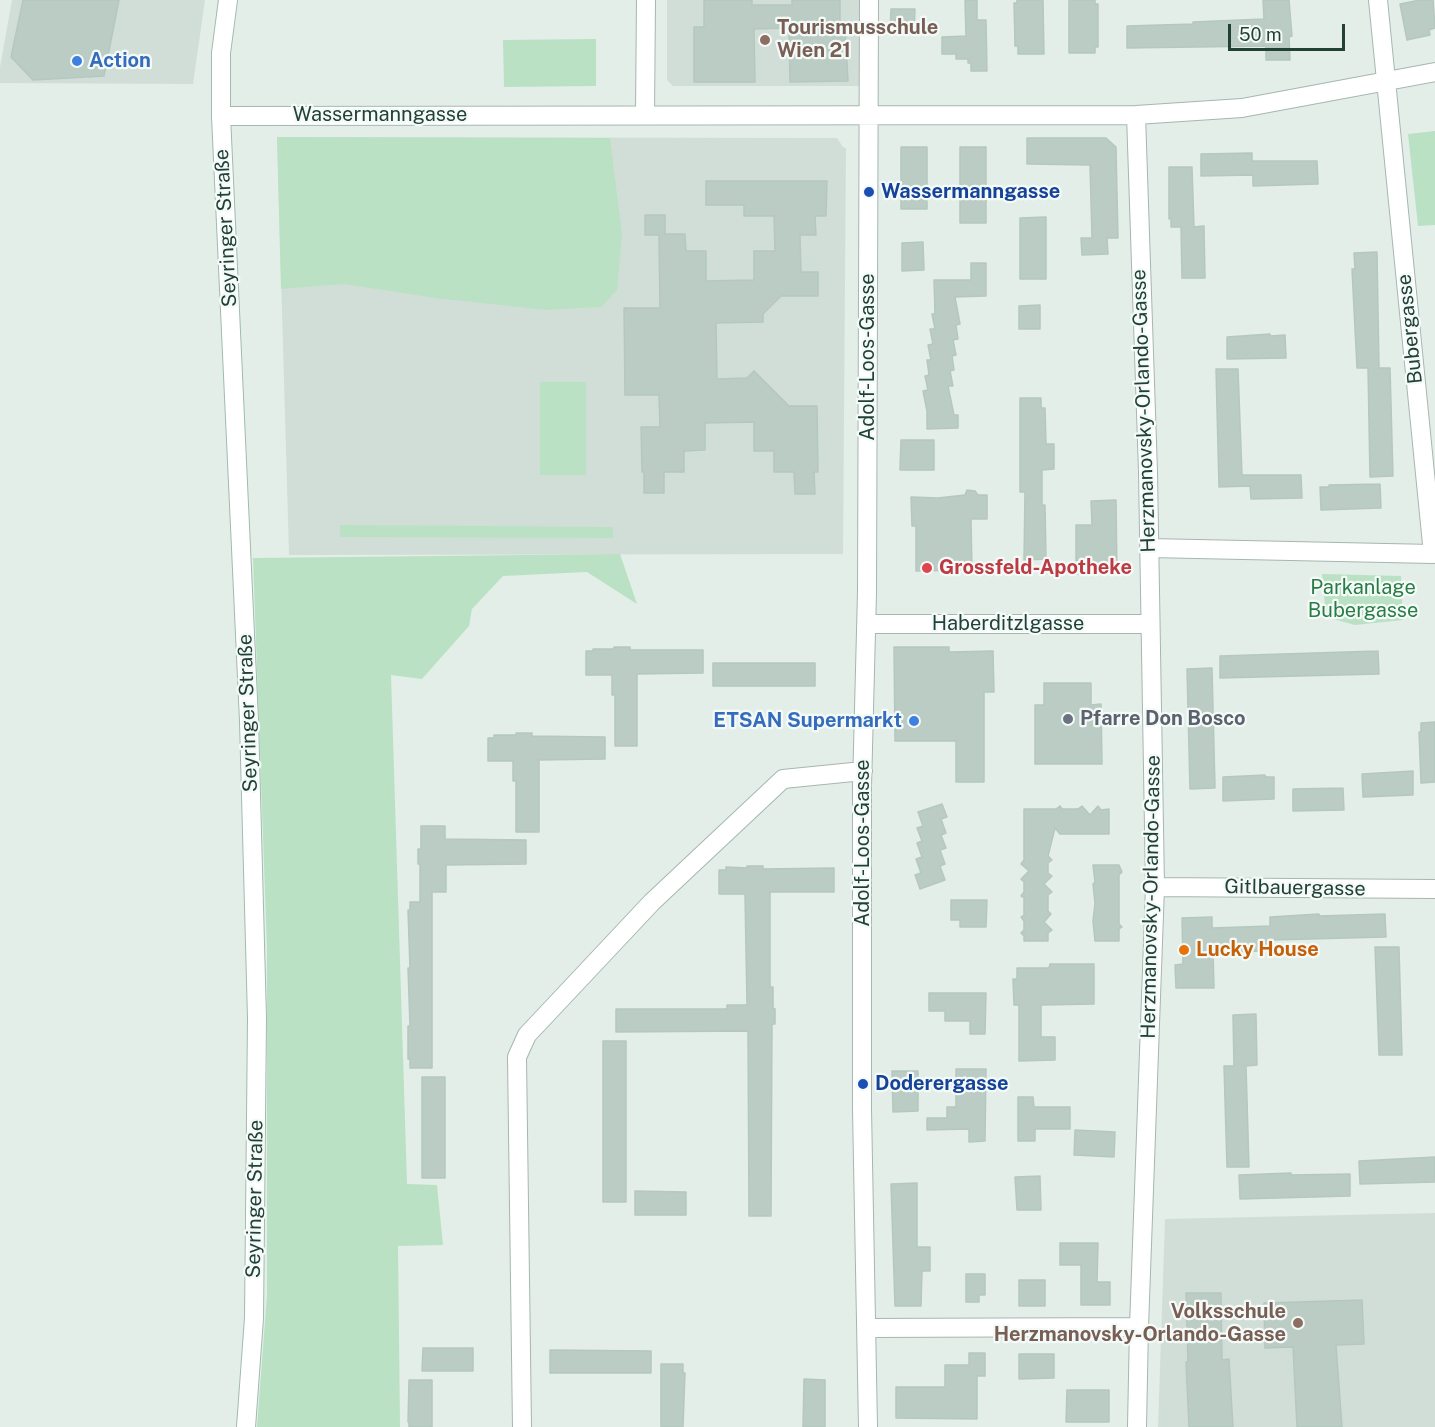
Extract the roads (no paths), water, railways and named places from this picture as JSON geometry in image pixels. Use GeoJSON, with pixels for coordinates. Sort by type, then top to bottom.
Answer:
{"type":"FeatureCollection","features":[{"type":"Feature","properties":{"kind":"street","name":"Seyringer Straße"},"geometry":{"type":"LineString","coordinates":[[228,0],[221,53],[221,116],[249,721],[257,1018],[254,1318],[246,1427]]}},
{"type":"Feature","properties":{"kind":"street"},"geometry":{"type":"LineString","coordinates":[[645,114],[646,0]]}},
{"type":"Feature","properties":{"kind":"street","name":"Adolf-Loos-Gasse"},"geometry":{"type":"LineString","coordinates":[[868,1427],[862,1108],[863,771],[867,624],[869,0]]}},
{"type":"Feature","properties":{"kind":"street","name":"Bubergasse"},"geometry":{"type":"LineString","coordinates":[[1149,548],[1433,554],[1378,0]]}},
{"type":"Feature","properties":{"kind":"street","name":"Wassermanngasse"},"geometry":{"type":"LineString","coordinates":[[221,116],[1136,115],[1242,108],[1435,72]]}},
{"type":"Feature","properties":{"kind":"street","name":"Herzmanovsky-Orlando-Gasse"},"geometry":{"type":"LineString","coordinates":[[1136,115],[1149,548],[1155,887],[1137,1427]]}},
{"type":"Feature","properties":{"kind":"street","name":"Haberditzlgasse"},"geometry":{"type":"LineString","coordinates":[[867,624],[1150,624]]}},
{"type":"Feature","properties":{"kind":"street"},"geometry":{"type":"LineString","coordinates":[[522,1427],[517,1057],[526,1035],[652,902],[783,779],[863,771]]}},
{"type":"Feature","properties":{"kind":"street","name":"Gitlbauergasse"},"geometry":{"type":"LineString","coordinates":[[1155,887],[1435,889]]}},
{"type":"Feature","properties":{"kind":"street"},"geometry":{"type":"LineString","coordinates":[[867,1328],[1139,1327]]}},
{"type":"Feature","properties":{"kind":"place","name":"Tourismusschule Wien 21"},"geometry":{"type":"Point","coordinates":[765,40]}},
{"type":"Feature","properties":{"kind":"place","name":"Action"},"geometry":{"type":"Point","coordinates":[77,61]}},
{"type":"Feature","properties":{"kind":"place","name":"Wassermanngasse"},"geometry":{"type":"Point","coordinates":[869,192]}},
{"type":"Feature","properties":{"kind":"place","name":"Grossfeld-Apotheke"},"geometry":{"type":"Point","coordinates":[927,568]}},
{"type":"Feature","properties":{"kind":"place","name":"Pfarre Don Bosco"},"geometry":{"type":"Point","coordinates":[1068,719]}},
{"type":"Feature","properties":{"kind":"place","name":"ETSAN Supermarkt"},"geometry":{"type":"Point","coordinates":[914,721]}},
{"type":"Feature","properties":{"kind":"place","name":"Lucky House"},"geometry":{"type":"Point","coordinates":[1184,950]}},
{"type":"Feature","properties":{"kind":"place","name":"Doderergasse"},"geometry":{"type":"Point","coordinates":[863,1084]}},
{"type":"Feature","properties":{"kind":"place","name":"Volksschule Herzmanovsky-Orlando-Gasse"},"geometry":{"type":"Point","coordinates":[1298,1323]}},
{"type":"Feature","properties":{"kind":"park label","name":"Parkanlage Bubergasse"},"geometry":{"type":"Point","coordinates":[1363,600]}}]}
